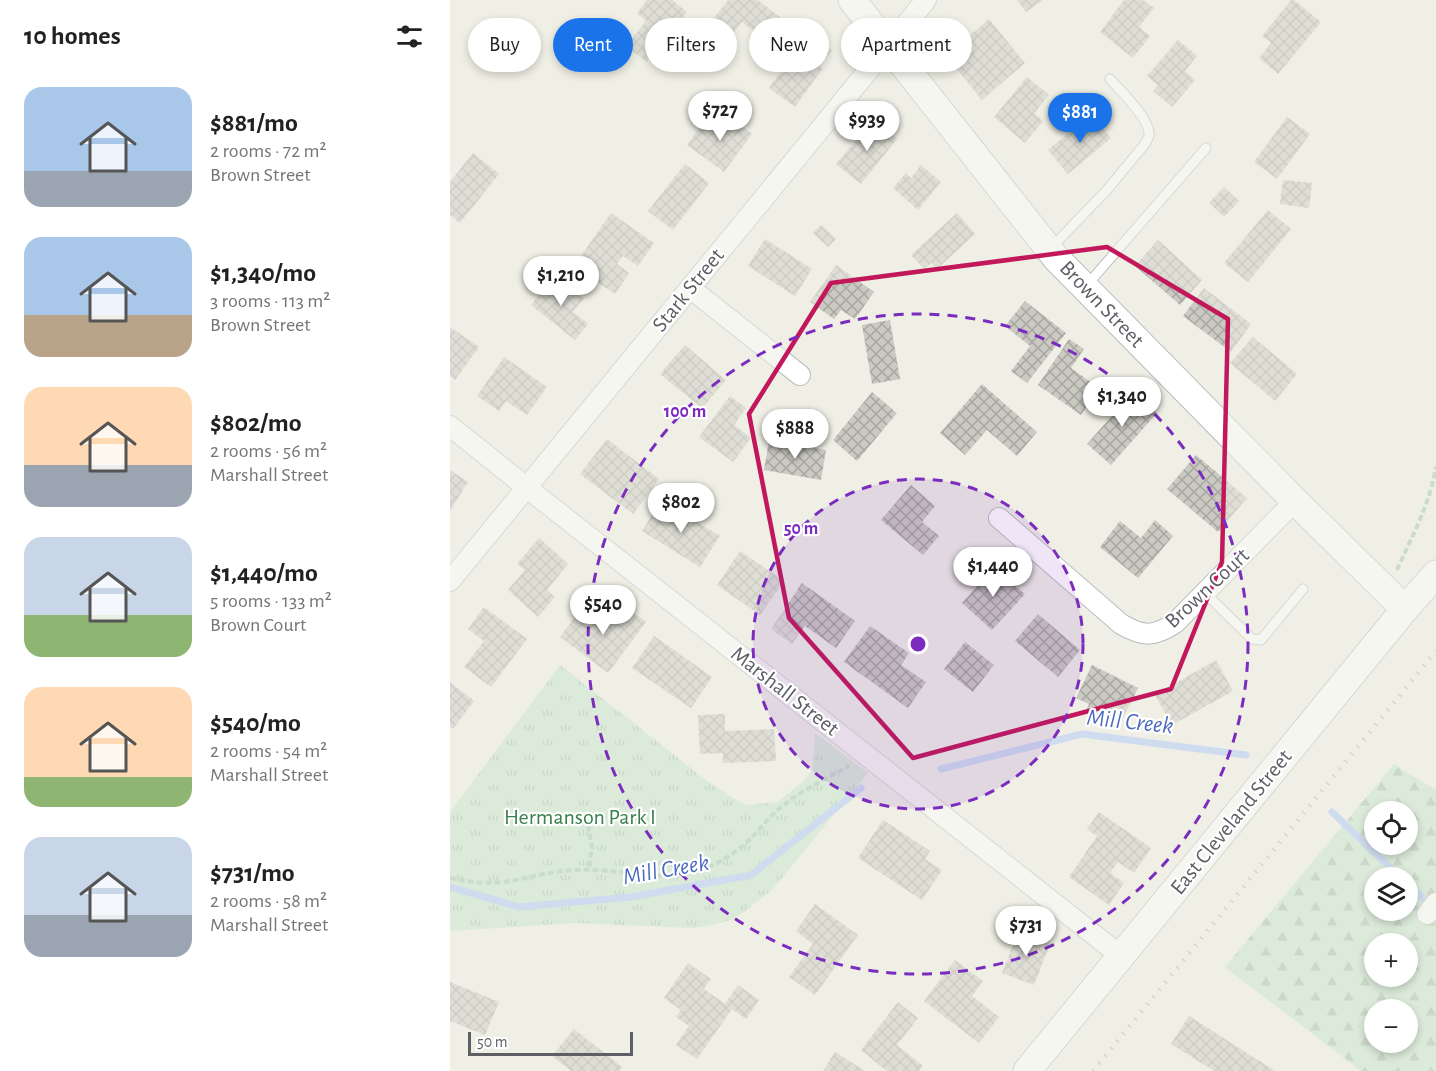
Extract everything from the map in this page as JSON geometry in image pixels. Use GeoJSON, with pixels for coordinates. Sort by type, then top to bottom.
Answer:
{"type":"FeatureCollection","features":[{"type":"Feature","properties":{"kind":"street","name":"Brown Street"},"geometry":{"type":"LineString","coordinates":[[852,0],[866,18]]}},
{"type":"Feature","properties":{"kind":"street","name":"Stark Street"},"geometry":{"type":"LineString","coordinates":[[911,18],[926,0]]}},
{"type":"Feature","properties":{"kind":"street","name":"Stark Street"},"geometry":{"type":"LineString","coordinates":[[450,581],[867,72]]}},
{"type":"Feature","properties":{"kind":"street","name":"Brown Street"},"geometry":{"type":"LineString","coordinates":[[909,72],[1049,249],[1295,501],[1405,609]]}},
{"type":"Feature","properties":{"kind":"street"},"geometry":{"type":"LineString","coordinates":[[690,288],[800,375]]}},
{"type":"Feature","properties":{"kind":"street","name":"Marshall Street"},"geometry":{"type":"LineString","coordinates":[[450,426],[1121,956]]}},
{"type":"Feature","properties":{"kind":"street","name":"Brown Court"},"geometry":{"type":"LineString","coordinates":[[999,518],[1121,624],[1134,632],[1149,634],[1162,631],[1175,623],[1295,501]]}},
{"type":"Feature","properties":{"kind":"street","name":"East Cleveland Street"},"geometry":{"type":"LineString","coordinates":[[1027,1071],[1436,574]]}},
{"type":"Feature","properties":{"kind":"lane"},"geometry":{"type":"LineString","coordinates":[[1049,249],[1106,191],[1145,144],[1149,135],[1148,126],[1137,109],[1110,79]]}},
{"type":"Feature","properties":{"kind":"lane"},"geometry":{"type":"LineString","coordinates":[[1086,287],[1206,148]]}},
{"type":"Feature","properties":{"kind":"lane"},"geometry":{"type":"LineString","coordinates":[[1205,593],[1252,639],[1261,640],[1303,589]]}},
{"type":"Feature","properties":{"kind":"path"},"geometry":{"type":"LineString","coordinates":[[1396,572],[1426,507],[1433,487],[1436,467]]}},
{"type":"Feature","properties":{"kind":"path"},"geometry":{"type":"LineString","coordinates":[[450,878],[473,882],[502,882],[549,872],[589,869],[668,877],[702,870],[738,849],[785,804],[846,768],[861,751]]}},
{"type":"Feature","properties":{"kind":"path"},"geometry":{"type":"LineString","coordinates":[[588,825],[592,847],[589,869]]}},
{"type":"Feature","properties":{"kind":"highlighted area"},"geometry":{"type":"Polygon","coordinates":[[[1107,247],[1228,319],[1222,562],[1171,689],[913,758],[789,618],[749,414],[831,283],[1107,247]]]}},
{"type":"Feature","properties":{"kind":"green space","name":"Hermanson Park I"},"geometry":{"type":"Polygon","coordinates":[[[560,665],[706,780],[747,805],[777,802],[805,780],[813,768],[815,733],[868,773],[772,890],[731,920],[693,928],[574,923],[450,931],[450,812],[560,665]]]}},
{"type":"Feature","properties":{"kind":"green space"},"geometry":{"type":"Polygon","coordinates":[[[1394,764],[1436,790],[1436,1071],[1361,1071],[1225,967],[1394,764]]]}},
{"type":"Feature","properties":{"kind":"building"},"geometry":{"type":"Polygon","coordinates":[[[647,0],[672,0],[687,12],[682,18],[645,18],[645,20],[637,13],[647,0]]]}},
{"type":"Feature","properties":{"kind":"building"},"geometry":{"type":"Polygon","coordinates":[[[728,0],[758,0],[781,18],[749,18],[749,28],[742,22],[737,28],[737,18],[714,18],[728,0]]]}},
{"type":"Feature","properties":{"kind":"building"},"geometry":{"type":"Polygon","coordinates":[[[1017,0],[1043,0],[1026,12],[1017,0]]]}},
{"type":"Feature","properties":{"kind":"building"},"geometry":{"type":"Polygon","coordinates":[[[1124,0],[1143,0],[1154,8],[1139,27],[1150,36],[1133,58],[1100,32],[1124,0]]]}},
{"type":"Feature","properties":{"kind":"building"},"geometry":{"type":"Polygon","coordinates":[[[1291,0],[1321,22],[1278,74],[1259,58],[1271,43],[1262,36],[1291,0]]]}},
{"type":"Feature","properties":{"kind":"building"},"geometry":{"type":"Polygon","coordinates":[[[989,19],[1025,63],[982,100],[959,72],[972,72],[972,34],[989,19]]]}},
{"type":"Feature","properties":{"kind":"building"},"geometry":{"type":"Polygon","coordinates":[[[645,22],[645,60],[633,51],[633,37],[645,22]]]}},
{"type":"Feature","properties":{"kind":"building"},"geometry":{"type":"Polygon","coordinates":[[[1178,40],[1197,56],[1185,71],[1195,80],[1172,107],[1153,91],[1158,85],[1147,76],[1178,40]]]}},
{"type":"Feature","properties":{"kind":"building"},"geometry":{"type":"Polygon","coordinates":[[[781,72],[820,72],[795,107],[769,88],[781,72]]]}},
{"type":"Feature","properties":{"kind":"building"},"geometry":{"type":"Polygon","coordinates":[[[1027,77],[1049,95],[1034,113],[1043,121],[1025,143],[994,117],[1027,77]]]}},
{"type":"Feature","properties":{"kind":"building"},"geometry":{"type":"Polygon","coordinates":[[[1091,114],[1111,138],[1068,174],[1048,150],[1091,114]]]}},
{"type":"Feature","properties":{"kind":"building"},"geometry":{"type":"Polygon","coordinates":[[[729,117],[752,134],[724,172],[687,145],[706,118],[721,129],[729,117]]]}},
{"type":"Feature","properties":{"kind":"building"},"geometry":{"type":"Polygon","coordinates":[[[1287,117],[1310,134],[1277,179],[1254,162],[1287,117]]]}},
{"type":"Feature","properties":{"kind":"building"},"geometry":{"type":"Polygon","coordinates":[[[873,120],[897,139],[861,184],[836,164],[873,120]]]}},
{"type":"Feature","properties":{"kind":"building"},"geometry":{"type":"Polygon","coordinates":[[[473,153],[499,174],[460,223],[450,215],[450,182],[473,153]]]}},
{"type":"Feature","properties":{"kind":"building"},"geometry":{"type":"Polygon","coordinates":[[[685,164],[709,183],[673,230],[648,211],[685,164]]]}},
{"type":"Feature","properties":{"kind":"building"},"geometry":{"type":"Polygon","coordinates":[[[921,165],[941,182],[918,210],[893,188],[906,173],[911,178],[921,165]]]}},
{"type":"Feature","properties":{"kind":"building"},"geometry":{"type":"Polygon","coordinates":[[[1283,180],[1312,183],[1309,208],[1280,204],[1283,180]]]}},
{"type":"Feature","properties":{"kind":"building"},"geometry":{"type":"Polygon","coordinates":[[[1224,187],[1239,201],[1224,217],[1209,203],[1224,187]]]}},
{"type":"Feature","properties":{"kind":"building"},"geometry":{"type":"Polygon","coordinates":[[[1268,210],[1291,229],[1248,282],[1224,263],[1268,210]]]}},
{"type":"Feature","properties":{"kind":"building"},"geometry":{"type":"Polygon","coordinates":[[[611,213],[654,243],[638,266],[623,256],[617,264],[629,273],[615,294],[574,266],[611,213]]]}},
{"type":"Feature","properties":{"kind":"building"},"geometry":{"type":"Polygon","coordinates":[[[957,213],[975,234],[937,269],[931,263],[924,269],[911,255],[957,213]]]}},
{"type":"Feature","properties":{"kind":"building"},"geometry":{"type":"Polygon","coordinates":[[[821,225],[836,239],[828,247],[813,233],[821,225]]]}},
{"type":"Feature","properties":{"kind":"building"},"geometry":{"type":"Polygon","coordinates":[[[765,239],[812,269],[795,296],[748,266],[765,239]]]}},
{"type":"Feature","properties":{"kind":"building"},"geometry":{"type":"Polygon","coordinates":[[[1158,240],[1202,280],[1180,305],[1135,266],[1158,240]]]}},
{"type":"Feature","properties":{"kind":"building"},"geometry":{"type":"Polygon","coordinates":[[[836,265],[874,292],[855,319],[841,310],[834,319],[810,302],[836,265]]]}},
{"type":"Feature","properties":{"kind":"building"},"geometry":{"type":"Polygon","coordinates":[[[555,275],[584,298],[573,312],[588,324],[575,340],[531,305],[555,275]]]}},
{"type":"Feature","properties":{"kind":"building"},"geometry":{"type":"Polygon","coordinates":[[[1204,288],[1251,324],[1231,352],[1183,316],[1204,288]]]}},
{"type":"Feature","properties":{"kind":"building"},"geometry":{"type":"Polygon","coordinates":[[[1025,301],[1066,333],[1027,383],[1011,371],[1030,346],[1005,326],[1025,301]]]}},
{"type":"Feature","properties":{"kind":"building"},"geometry":{"type":"Polygon","coordinates":[[[890,320],[900,379],[872,384],[862,325],[890,320]]]}},
{"type":"Feature","properties":{"kind":"building"},"geometry":{"type":"Polygon","coordinates":[[[450,327],[479,347],[455,380],[450,376],[450,327]]]}},
{"type":"Feature","properties":{"kind":"building"},"geometry":{"type":"Polygon","coordinates":[[[1253,337],[1297,374],[1275,401],[1230,363],[1253,337]]]}},
{"type":"Feature","properties":{"kind":"building"},"geometry":{"type":"Polygon","coordinates":[[[1069,339],[1084,349],[1071,368],[1099,388],[1081,415],[1038,385],[1069,339]]]}},
{"type":"Feature","properties":{"kind":"building"},"geometry":{"type":"Polygon","coordinates":[[[685,345],[726,380],[702,408],[660,374],[685,345]]]}},
{"type":"Feature","properties":{"kind":"building"},"geometry":{"type":"Polygon","coordinates":[[[504,357],[547,387],[527,415],[506,401],[499,411],[477,396],[504,357]]]}},
{"type":"Feature","properties":{"kind":"building"},"geometry":{"type":"Polygon","coordinates":[[[982,384],[1037,432],[1017,456],[987,430],[965,455],[940,433],[982,384]]]}},
{"type":"Feature","properties":{"kind":"building"},"geometry":{"type":"Polygon","coordinates":[[[872,392],[897,413],[857,461],[833,440],[872,392]]]}},
{"type":"Feature","properties":{"kind":"building"},"geometry":{"type":"Polygon","coordinates":[[[1133,392],[1157,413],[1111,465],[1087,444],[1133,392]]]}},
{"type":"Feature","properties":{"kind":"building"},"geometry":{"type":"Polygon","coordinates":[[[730,396],[746,408],[734,425],[751,438],[733,462],[699,437],[730,396]]]}},
{"type":"Feature","properties":{"kind":"building"},"geometry":{"type":"Polygon","coordinates":[[[607,439],[659,479],[633,514],[580,474],[607,439]]]}},
{"type":"Feature","properties":{"kind":"building"},"geometry":{"type":"Polygon","coordinates":[[[769,440],[826,450],[821,480],[764,470],[769,440]]]}},
{"type":"Feature","properties":{"kind":"building"},"geometry":{"type":"Polygon","coordinates":[[[1196,455],[1247,498],[1218,532],[1167,489],[1196,455]]]}},
{"type":"Feature","properties":{"kind":"building"},"geometry":{"type":"Polygon","coordinates":[[[450,470],[468,482],[450,511],[450,470]]]}},
{"type":"Feature","properties":{"kind":"building"},"geometry":{"type":"Polygon","coordinates":[[[911,485],[935,506],[922,522],[939,536],[923,555],[881,520],[911,485]]]}},
{"type":"Feature","properties":{"kind":"building"},"geometry":{"type":"Polygon","coordinates":[[[661,500],[720,536],[700,567],[642,531],[661,500]]]}},
{"type":"Feature","properties":{"kind":"building"},"geometry":{"type":"Polygon","coordinates":[[[1155,520],[1173,536],[1138,578],[1100,547],[1120,521],[1141,538],[1155,520]]]}},
{"type":"Feature","properties":{"kind":"building"},"geometry":{"type":"Polygon","coordinates":[[[539,538],[568,564],[547,590],[555,597],[538,617],[508,590],[525,570],[517,564],[539,538]]]}},
{"type":"Feature","properties":{"kind":"building"},"geometry":{"type":"Polygon","coordinates":[[[740,551],[784,581],[760,615],[717,585],[740,551]]]}},
{"type":"Feature","properties":{"kind":"building"},"geometry":{"type":"Polygon","coordinates":[[[994,567],[1025,594],[992,630],[962,603],[994,567]]]}},
{"type":"Feature","properties":{"kind":"building"},"geometry":{"type":"Polygon","coordinates":[[[802,583],[855,621],[836,648],[805,626],[792,644],[771,629],[802,583]]]}},
{"type":"Feature","properties":{"kind":"building"},"geometry":{"type":"Polygon","coordinates":[[[623,604],[646,622],[608,673],[560,637],[583,607],[607,625],[623,604]]]}},
{"type":"Feature","properties":{"kind":"building"},"geometry":{"type":"Polygon","coordinates":[[[484,607],[527,639],[491,687],[464,667],[484,641],[468,629],[484,607]]]}},
{"type":"Feature","properties":{"kind":"building"},"geometry":{"type":"Polygon","coordinates":[[[1038,614],[1080,650],[1058,677],[1015,641],[1038,614]]]}},
{"type":"Feature","properties":{"kind":"building"},"geometry":{"type":"Polygon","coordinates":[[[870,626],[909,653],[901,665],[926,682],[908,708],[844,662],[870,626]]]}},
{"type":"Feature","properties":{"kind":"building"},"geometry":{"type":"Polygon","coordinates":[[[654,636],[712,677],[691,708],[632,668],[654,636]]]}},
{"type":"Feature","properties":{"kind":"building"},"geometry":{"type":"Polygon","coordinates":[[[965,642],[994,665],[973,692],[944,669],[965,642]]]}},
{"type":"Feature","properties":{"kind":"building"},"geometry":{"type":"Polygon","coordinates":[[[1216,660],[1233,691],[1172,725],[1155,695],[1216,660]]]}},
{"type":"Feature","properties":{"kind":"building"},"geometry":{"type":"Polygon","coordinates":[[[1092,665],[1138,688],[1121,722],[1102,713],[1098,720],[1085,713],[1089,704],[1076,698],[1092,665]]]}},
{"type":"Feature","properties":{"kind":"building"},"geometry":{"type":"Polygon","coordinates":[[[450,682],[474,701],[453,729],[450,726],[450,682]]]}},
{"type":"Feature","properties":{"kind":"building"},"geometry":{"type":"Polygon","coordinates":[[[725,714],[725,731],[774,729],[776,761],[723,763],[723,753],[700,754],[698,715],[725,714]]]}},
{"type":"Feature","properties":{"kind":"building"},"geometry":{"type":"Polygon","coordinates":[[[1099,812],[1151,848],[1134,873],[1118,862],[1110,873],[1124,883],[1109,905],[1069,877],[1097,836],[1087,829],[1099,812]]]}},
{"type":"Feature","properties":{"kind":"building"},"geometry":{"type":"Polygon","coordinates":[[[883,820],[930,851],[925,859],[942,870],[922,900],[858,858],[883,820]]]}},
{"type":"Feature","properties":{"kind":"building"},"geometry":{"type":"Polygon","coordinates":[[[815,904],[858,935],[815,995],[789,977],[813,944],[796,931],[815,904]]]}},
{"type":"Feature","properties":{"kind":"building"},"geometry":{"type":"Polygon","coordinates":[[[1019,930],[1051,942],[1034,985],[1002,973],[1019,930]]]}},
{"type":"Feature","properties":{"kind":"building"},"geometry":{"type":"Polygon","coordinates":[[[955,960],[983,981],[972,996],[999,1017],[979,1043],[924,1001],[955,960]]]}},
{"type":"Feature","properties":{"kind":"building"},"geometry":{"type":"Polygon","coordinates":[[[688,963],[711,979],[704,989],[725,1004],[738,985],[759,1000],[746,1019],[732,1009],[697,1059],[676,1045],[689,1026],[676,1017],[681,1010],[664,998],[688,963]]]}},
{"type":"Feature","properties":{"kind":"building"},"geometry":{"type":"Polygon","coordinates":[[[450,982],[499,1002],[485,1035],[450,1021],[450,982]]]}},
{"type":"Feature","properties":{"kind":"building"},"geometry":{"type":"Polygon","coordinates":[[[898,1002],[918,1018],[897,1045],[923,1066],[919,1071],[887,1071],[861,1050],[898,1002]]]}},
{"type":"Feature","properties":{"kind":"building"},"geometry":{"type":"Polygon","coordinates":[[[1189,1016],[1275,1071],[1214,1071],[1171,1044],[1189,1016]]]}},
{"type":"Feature","properties":{"kind":"building"},"geometry":{"type":"Polygon","coordinates":[[[574,1029],[622,1067],[619,1071],[571,1071],[552,1056],[574,1029]]]}},
{"type":"Feature","properties":{"kind":"building"},"geometry":{"type":"Polygon","coordinates":[[[835,1052],[865,1071],[823,1071],[835,1052]]]}},
{"type":"Feature","properties":{"kind":"waterway","name":"Mill Creek"},"geometry":{"type":"LineString","coordinates":[[941,769],[1082,734],[1246,755]]}},
{"type":"Feature","properties":{"kind":"waterway","name":"Mill Creek"},"geometry":{"type":"LineString","coordinates":[[450,887],[519,907],[631,897],[751,875],[861,788]]}},
{"type":"Feature","properties":{"kind":"waterway","name":"Mill Creek"},"geometry":{"type":"LineString","coordinates":[[1332,812],[1390,867]]}},
{"type":"Feature","properties":{"kind":"waterway","name":"Mill Creek"},"geometry":{"type":"LineString","coordinates":[[1418,894],[1431,906]]}},
{"type":"Feature","properties":{"kind":"railway"},"geometry":{"type":"LineString","coordinates":[[1093,1071],[1436,651]]}}]}
